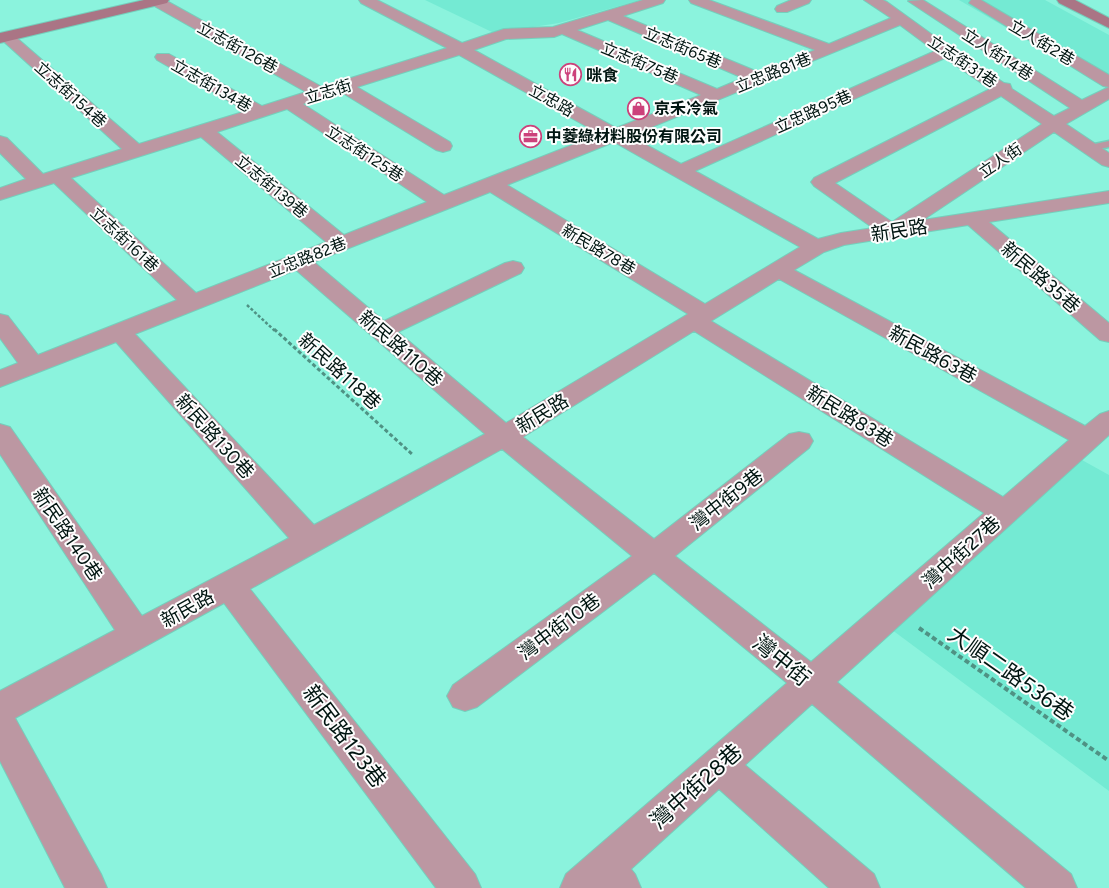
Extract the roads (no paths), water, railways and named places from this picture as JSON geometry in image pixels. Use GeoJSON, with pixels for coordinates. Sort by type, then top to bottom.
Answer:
{"type":"FeatureCollection","features":[{"type":"Feature","properties":{"kind":"street"},"geometry":{"type":"LineString","coordinates":[[3,37],[157,0]]}},
{"type":"Feature","properties":{"kind":"street","name":"立志街126巷"},"geometry":{"type":"LineString","coordinates":[[157,0],[320,93]]}},
{"type":"Feature","properties":{"kind":"street","name":"立忠路"},"geometry":{"type":"LineString","coordinates":[[366,0],[461,49],[816,247]]}},
{"type":"Feature","properties":{"kind":"street","name":"立志街"},"geometry":{"type":"LineString","coordinates":[[0,194],[504,34],[554,32],[658,0]]}},
{"type":"Feature","properties":{"kind":"street"},"geometry":{"type":"LineString","coordinates":[[696,0],[829,50]]}},
{"type":"Feature","properties":{"kind":"street"},"geometry":{"type":"LineString","coordinates":[[782,9],[804,0]]}},
{"type":"Feature","properties":{"kind":"street","name":"立志街31巷"},"geometry":{"type":"LineString","coordinates":[[871,0],[882,4],[946,52],[1004,88],[1109,161]]}},
{"type":"Feature","properties":{"kind":"street"},"geometry":{"type":"LineString","coordinates":[[1064,0],[1109,24]]}},
{"type":"Feature","properties":{"kind":"street","name":"立人街14巷"},"geometry":{"type":"LineString","coordinates":[[915,1],[1082,108]]}},
{"type":"Feature","properties":{"kind":"street","name":"立人街2巷"},"geometry":{"type":"LineString","coordinates":[[976,3],[1109,82]]}},
{"type":"Feature","properties":{"kind":"street","name":"立志街65巷"},"geometry":{"type":"LineString","coordinates":[[609,15],[757,78]]}},
{"type":"Feature","properties":{"kind":"street","name":"立忠路81巷"},"geometry":{"type":"LineString","coordinates":[[614,135],[902,19]]}},
{"type":"Feature","properties":{"kind":"street","name":"立志街75巷"},"geometry":{"type":"LineString","coordinates":[[563,29],[717,95]]}},
{"type":"Feature","properties":{"kind":"street","name":"立志街154巷"},"geometry":{"type":"LineString","coordinates":[[3,37],[135,151]]}},
{"type":"Feature","properties":{"kind":"street","name":"立忠路95巷"},"geometry":{"type":"LineString","coordinates":[[680,171],[946,52]]}},
{"type":"Feature","properties":{"kind":"street","name":"立志街134巷"},"geometry":{"type":"LineString","coordinates":[[163,57],[260,112]]}},
{"type":"Feature","properties":{"kind":"street"},"geometry":{"type":"LineString","coordinates":[[343,86],[443,146]]}},
{"type":"Feature","properties":{"kind":"street"},"geometry":{"type":"LineString","coordinates":[[892,231],[821,182],[1004,88]]}},
{"type":"Feature","properties":{"kind":"street","name":"立人街"},"geometry":{"type":"LineString","coordinates":[[892,231],[1054,124],[1109,92]]}},
{"type":"Feature","properties":{"kind":"street","name":"立志街125巷"},"geometry":{"type":"LineString","coordinates":[[289,103],[442,203]]}},
{"type":"Feature","properties":{"kind":"street","name":"立志街139巷"},"geometry":{"type":"LineString","coordinates":[[204,130],[341,243]]}},
{"type":"Feature","properties":{"kind":"street","name":"立忠路82巷"},"geometry":{"type":"LineString","coordinates":[[0,378],[614,135]]}},
{"type":"Feature","properties":{"kind":"street","name":"立志街161巷"},"geometry":{"type":"LineString","coordinates":[[0,142],[48,178],[192,302]]}},
{"type":"Feature","properties":{"kind":"street","name":"新民路78巷"},"geometry":{"type":"LineString","coordinates":[[492,184],[700,317]]}},
{"type":"Feature","properties":{"kind":"street","name":"新民路"},"geometry":{"type":"LineString","coordinates":[[0,709],[504,436],[816,247],[841,239],[1109,197]]}},
{"type":"Feature","properties":{"kind":"street"},"geometry":{"type":"LineString","coordinates":[[1088,200],[1109,216]]}},
{"type":"Feature","properties":{"kind":"street","name":"新民路35巷"},"geometry":{"type":"LineString","coordinates":[[972,218],[1109,335]]}},
{"type":"Feature","properties":{"kind":"street","name":"新民路110巷"},"geometry":{"type":"LineString","coordinates":[[298,260],[504,436]]}},
{"type":"Feature","properties":{"kind":"street"},"geometry":{"type":"LineString","coordinates":[[381,331],[513,268]]}},
{"type":"Feature","properties":{"kind":"street","name":"新民路63巷"},"geometry":{"type":"LineString","coordinates":[[778,270],[1098,429]]}},
{"type":"Feature","properties":{"kind":"street","name":"新民路83巷"},"geometry":{"type":"LineString","coordinates":[[700,317],[1005,512]]}},
{"type":"Feature","properties":{"kind":"street"},"geometry":{"type":"LineString","coordinates":[[0,321],[33,366]]}},
{"type":"Feature","properties":{"kind":"street","name":"新民路130巷"},"geometry":{"type":"LineString","coordinates":[[119,331],[310,541]]}},
{"type":"Feature","properties":{"kind":"street","name":"灣中街27巷"},"geometry":{"type":"LineString","coordinates":[[811,682],[895,611],[1098,429]]}},
{"type":"Feature","properties":{"kind":"street","name":"新民路140巷"},"geometry":{"type":"LineString","coordinates":[[0,433],[136,636]]}},
{"type":"Feature","properties":{"kind":"street","name":"灣中街"},"geometry":{"type":"LineString","coordinates":[[504,436],[811,682],[1057,888]]}},
{"type":"Feature","properties":{"kind":"street","name":"灣中街9巷"},"geometry":{"type":"LineString","coordinates":[[653,556],[799,441]]}},
{"type":"Feature","properties":{"kind":"street","name":"灣中街10巷"},"geometry":{"type":"LineString","coordinates":[[465,696],[653,556]]}},
{"type":"Feature","properties":{"kind":"street","name":"新民路123巷"},"geometry":{"type":"LineString","coordinates":[[229,585],[461,888]]}},
{"type":"Feature","properties":{"kind":"street","name":"灣中街28巷"},"geometry":{"type":"LineString","coordinates":[[601,882],[719,766],[811,682]]}},
{"type":"Feature","properties":{"kind":"street"},"geometry":{"type":"LineString","coordinates":[[0,725],[87,888]]}},
{"type":"Feature","properties":{"kind":"street"},"geometry":{"type":"LineString","coordinates":[[719,766],[860,888]]}},
{"type":"Feature","properties":{"kind":"lane"},"geometry":{"type":"LineString","coordinates":[[1089,148],[1109,144]]}},
{"type":"Feature","properties":{"kind":"place","name":"咪食"},"geometry":{"type":"Point","coordinates":[570,75]}},
{"type":"Feature","properties":{"kind":"place","name":"京禾冷氣"},"geometry":{"type":"Point","coordinates":[638,108]}},
{"type":"Feature","properties":{"kind":"place","name":"中菱綠材料股份有限公司"},"geometry":{"type":"Point","coordinates":[530,136]}}]}
